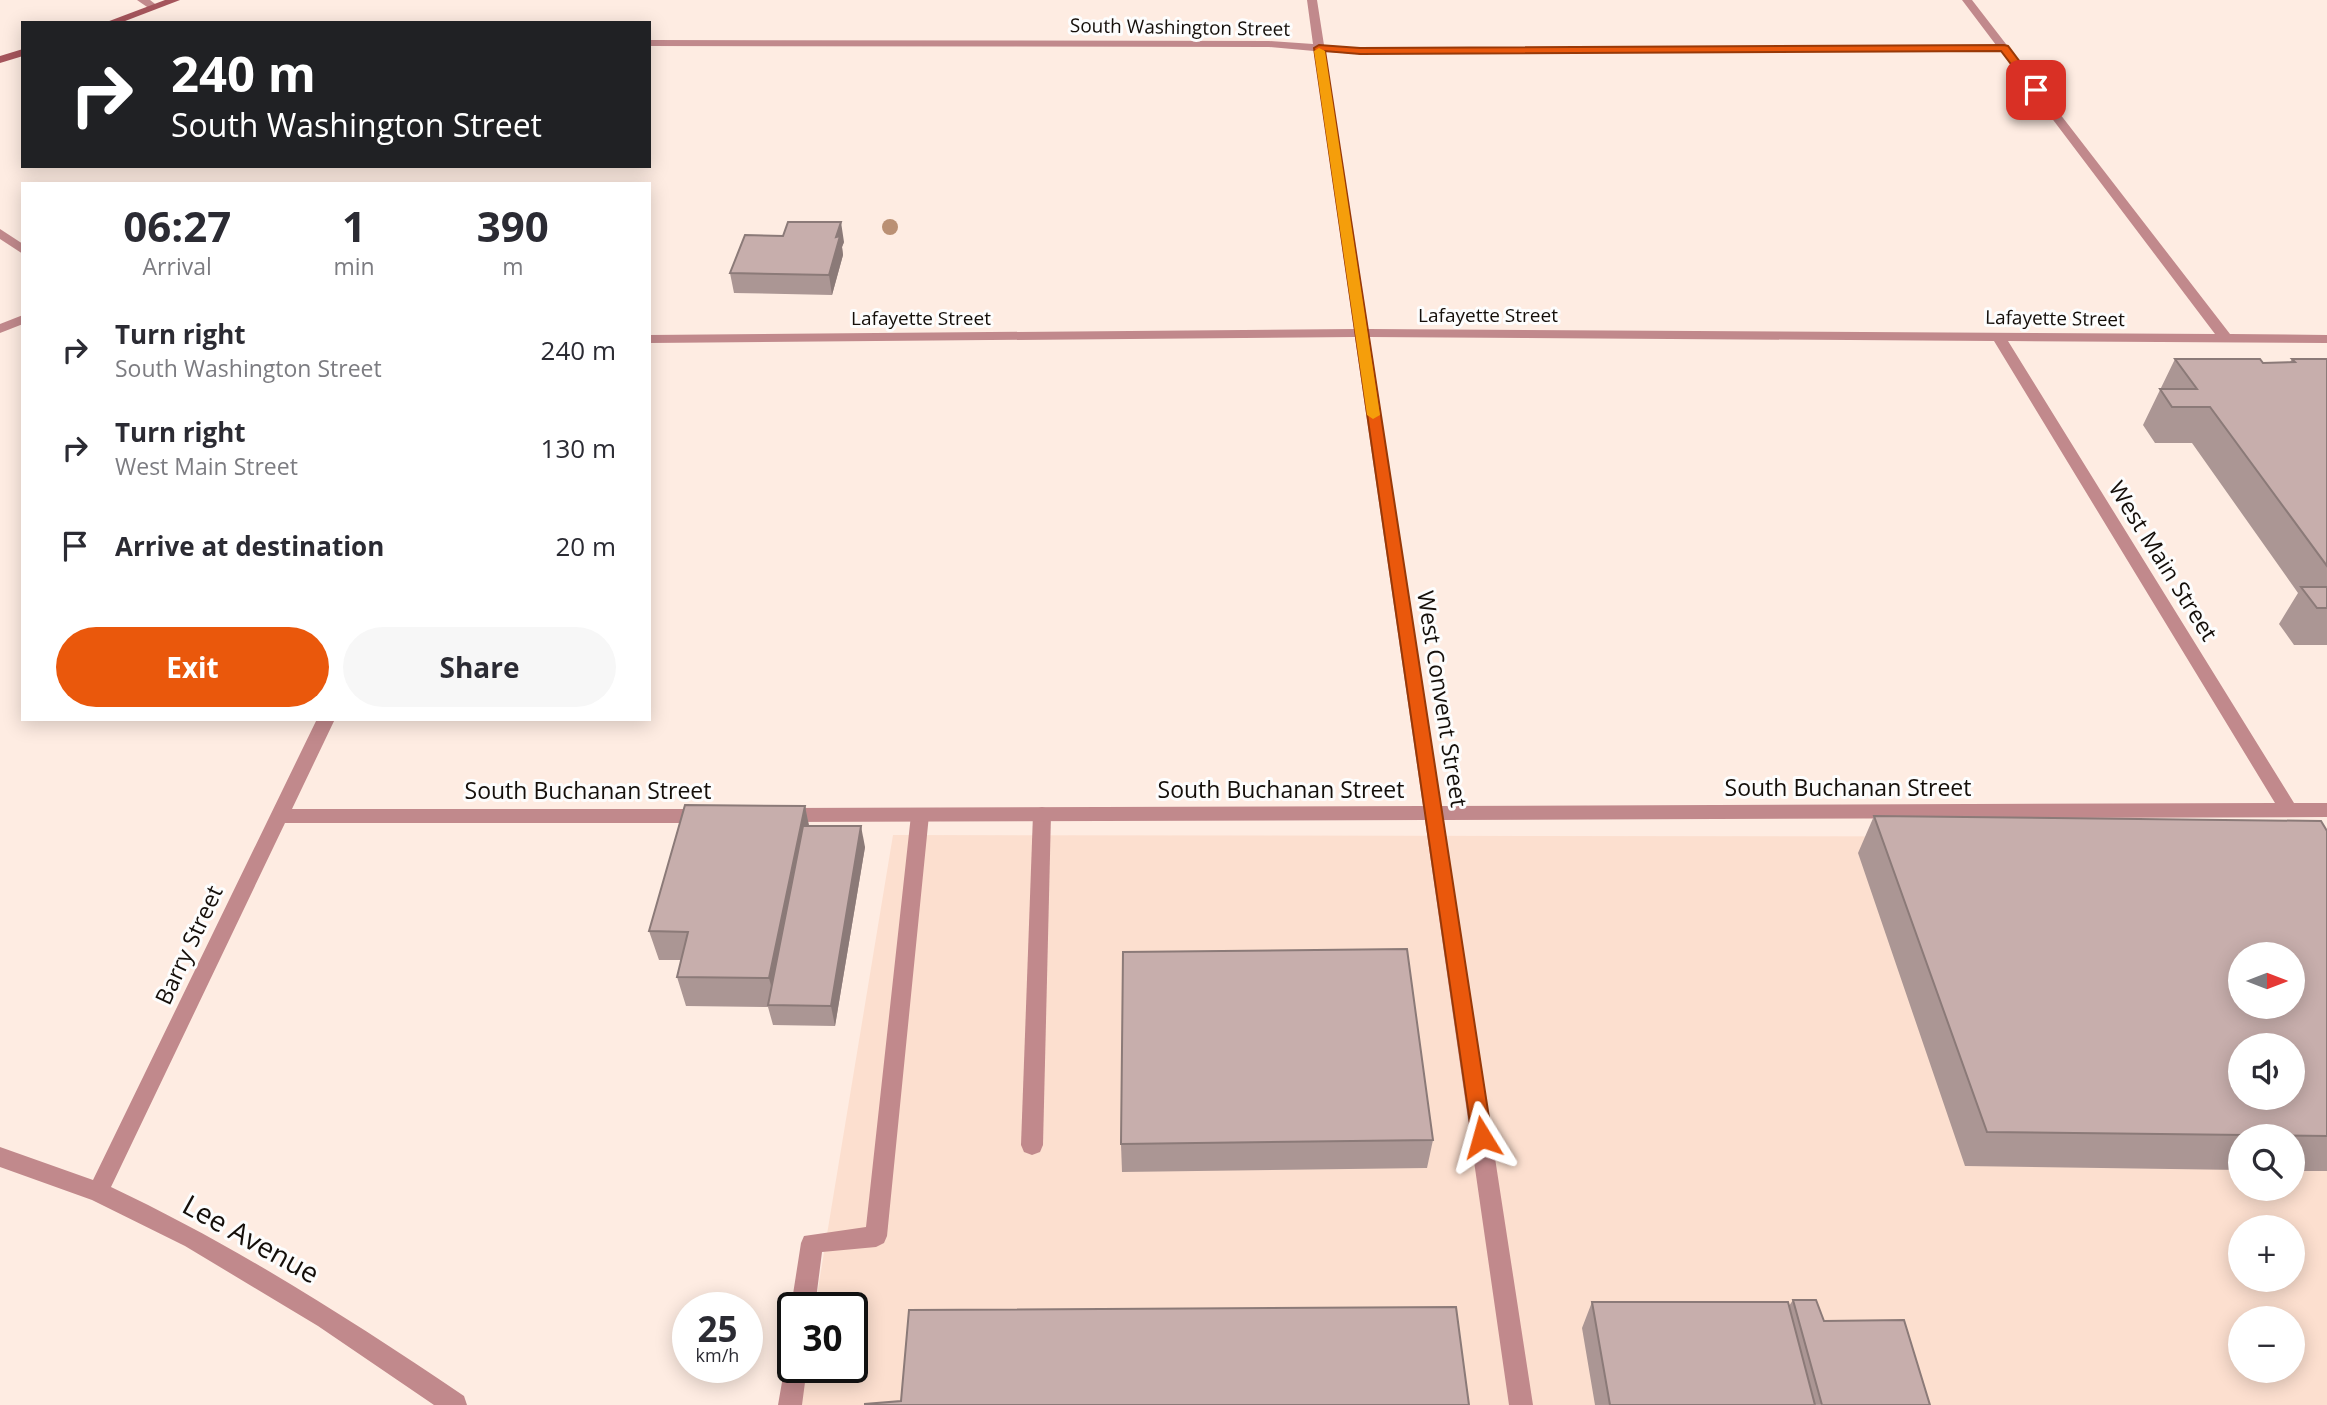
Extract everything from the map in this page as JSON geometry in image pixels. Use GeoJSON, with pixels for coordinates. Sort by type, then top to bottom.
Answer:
{"type":"FeatureCollection","features":[{"type":"Feature","properties":{"kind":"main road"},"geometry":{"type":"LineString","coordinates":[[115,21],[176,0]]}},
{"type":"Feature","properties":{"kind":"main road"},"geometry":{"type":"LineString","coordinates":[[0,60],[21,53]]}},
{"type":"Feature","properties":{"kind":"street"},"geometry":{"type":"LineString","coordinates":[[142,0],[154,7]]}},
{"type":"Feature","properties":{"kind":"street","name":"West Convent Street"},"geometry":{"type":"LineString","coordinates":[[1312,0],[1521,1405]]}},
{"type":"Feature","properties":{"kind":"street"},"geometry":{"type":"LineString","coordinates":[[1967,0],[2226,339]]}},
{"type":"Feature","properties":{"kind":"street","name":"South Washington Street"},"geometry":{"type":"LineString","coordinates":[[651,43],[1269,44],[1360,51],[2004,48]]}},
{"type":"Feature","properties":{"kind":"street"},"geometry":{"type":"LineString","coordinates":[[0,233],[21,249]]}},
{"type":"Feature","properties":{"kind":"street"},"geometry":{"type":"LineString","coordinates":[[0,328],[21,320]]}},
{"type":"Feature","properties":{"kind":"street","name":"Lafayette Street"},"geometry":{"type":"LineString","coordinates":[[651,339],[1361,334],[2327,340]]}},
{"type":"Feature","properties":{"kind":"street","name":"West Main Street"},"geometry":{"type":"LineString","coordinates":[[1998,336],[2289,810]]}},
{"type":"Feature","properties":{"kind":"street","name":"Barry Street"},"geometry":{"type":"LineString","coordinates":[[98,1192],[325,721]]}},
{"type":"Feature","properties":{"kind":"street","name":"South Buchanan Street"},"geometry":{"type":"LineString","coordinates":[[766,816],[2327,810]]}},
{"type":"Feature","properties":{"kind":"street"},"geometry":{"type":"LineString","coordinates":[[1032,1145],[1042,814]]}},
{"type":"Feature","properties":{"kind":"street"},"geometry":{"type":"LineString","coordinates":[[805,1292],[812,1243],[876,1236],[920,815]]}},
{"type":"Feature","properties":{"kind":"street","name":"South Buchanan Street"},"geometry":{"type":"LineString","coordinates":[[278,816],[724,816]]}},
{"type":"Feature","properties":{"kind":"street","name":"Lee Avenue"},"geometry":{"type":"LineString","coordinates":[[0,1157],[98,1192],[156,1220],[318,1311],[455,1405]]}},
{"type":"Feature","properties":{"kind":"street"},"geometry":{"type":"LineString","coordinates":[[790,1405],[793,1383]]}},
{"type":"Feature","properties":{"kind":"shaded area"},"geometry":{"type":"Polygon","coordinates":[[[893,835],[2327,837],[2327,1405],[799,1405],[803,1383],[868,1383],[868,1292],[817,1292],[893,835]]]}},
{"type":"Feature","properties":{"kind":"building"},"geometry":{"type":"Polygon","coordinates":[[[788,222],[841,222],[836,237],[840,236],[829,275],[730,273],[745,235],[783,236],[788,222]]]}},
{"type":"Feature","properties":{"kind":"building"},"geometry":{"type":"Polygon","coordinates":[[[2175,359],[2260,359],[2263,363],[2295,362],[2292,359],[2327,359],[2327,566],[2210,407],[2172,407],[2160,389],[2197,389],[2175,359]]]}},
{"type":"Feature","properties":{"kind":"building"},"geometry":{"type":"Polygon","coordinates":[[[2301,587],[2327,587],[2327,608],[2317,608],[2301,587]]]}},
{"type":"Feature","properties":{"kind":"building"},"geometry":{"type":"Polygon","coordinates":[[[685,805],[805,806],[769,978],[677,977],[688,932],[649,931],[685,805]]]}},
{"type":"Feature","properties":{"kind":"building"},"geometry":{"type":"Polygon","coordinates":[[[1874,816],[2321,821],[2327,831],[2327,1136],[2305,1136],[2305,1124],[2228,1124],[2228,1135],[1987,1132],[1874,816]]]}},
{"type":"Feature","properties":{"kind":"building"},"geometry":{"type":"Polygon","coordinates":[[[803,826],[861,826],[831,1006],[768,1005],[803,826]]]}},
{"type":"Feature","properties":{"kind":"building"},"geometry":{"type":"Polygon","coordinates":[[[1407,949],[1433,1140],[1121,1144],[1123,952],[1407,949]]]}},
{"type":"Feature","properties":{"kind":"building"},"geometry":{"type":"Polygon","coordinates":[[[1793,1300],[1816,1300],[1824,1321],[1904,1320],[1930,1405],[1822,1405],[1793,1300]]]}},
{"type":"Feature","properties":{"kind":"building"},"geometry":{"type":"Polygon","coordinates":[[[1592,1302],[1788,1302],[1815,1405],[1610,1405],[1592,1302]]]}},
{"type":"Feature","properties":{"kind":"building"},"geometry":{"type":"Polygon","coordinates":[[[1456,1307],[1469,1405],[865,1405],[901,1401],[909,1310],[1456,1307]]]}},
{"type":"Feature","properties":{"kind":"slow traffic"},"geometry":{"type":"LineString","coordinates":[[1319,51],[1373,415]]}},
{"type":"Feature","properties":{"kind":"route"},"geometry":{"type":"LineString","coordinates":[[1482,1137],[1319,48],[1360,51],[2004,48],[2036,90]]}}]}
